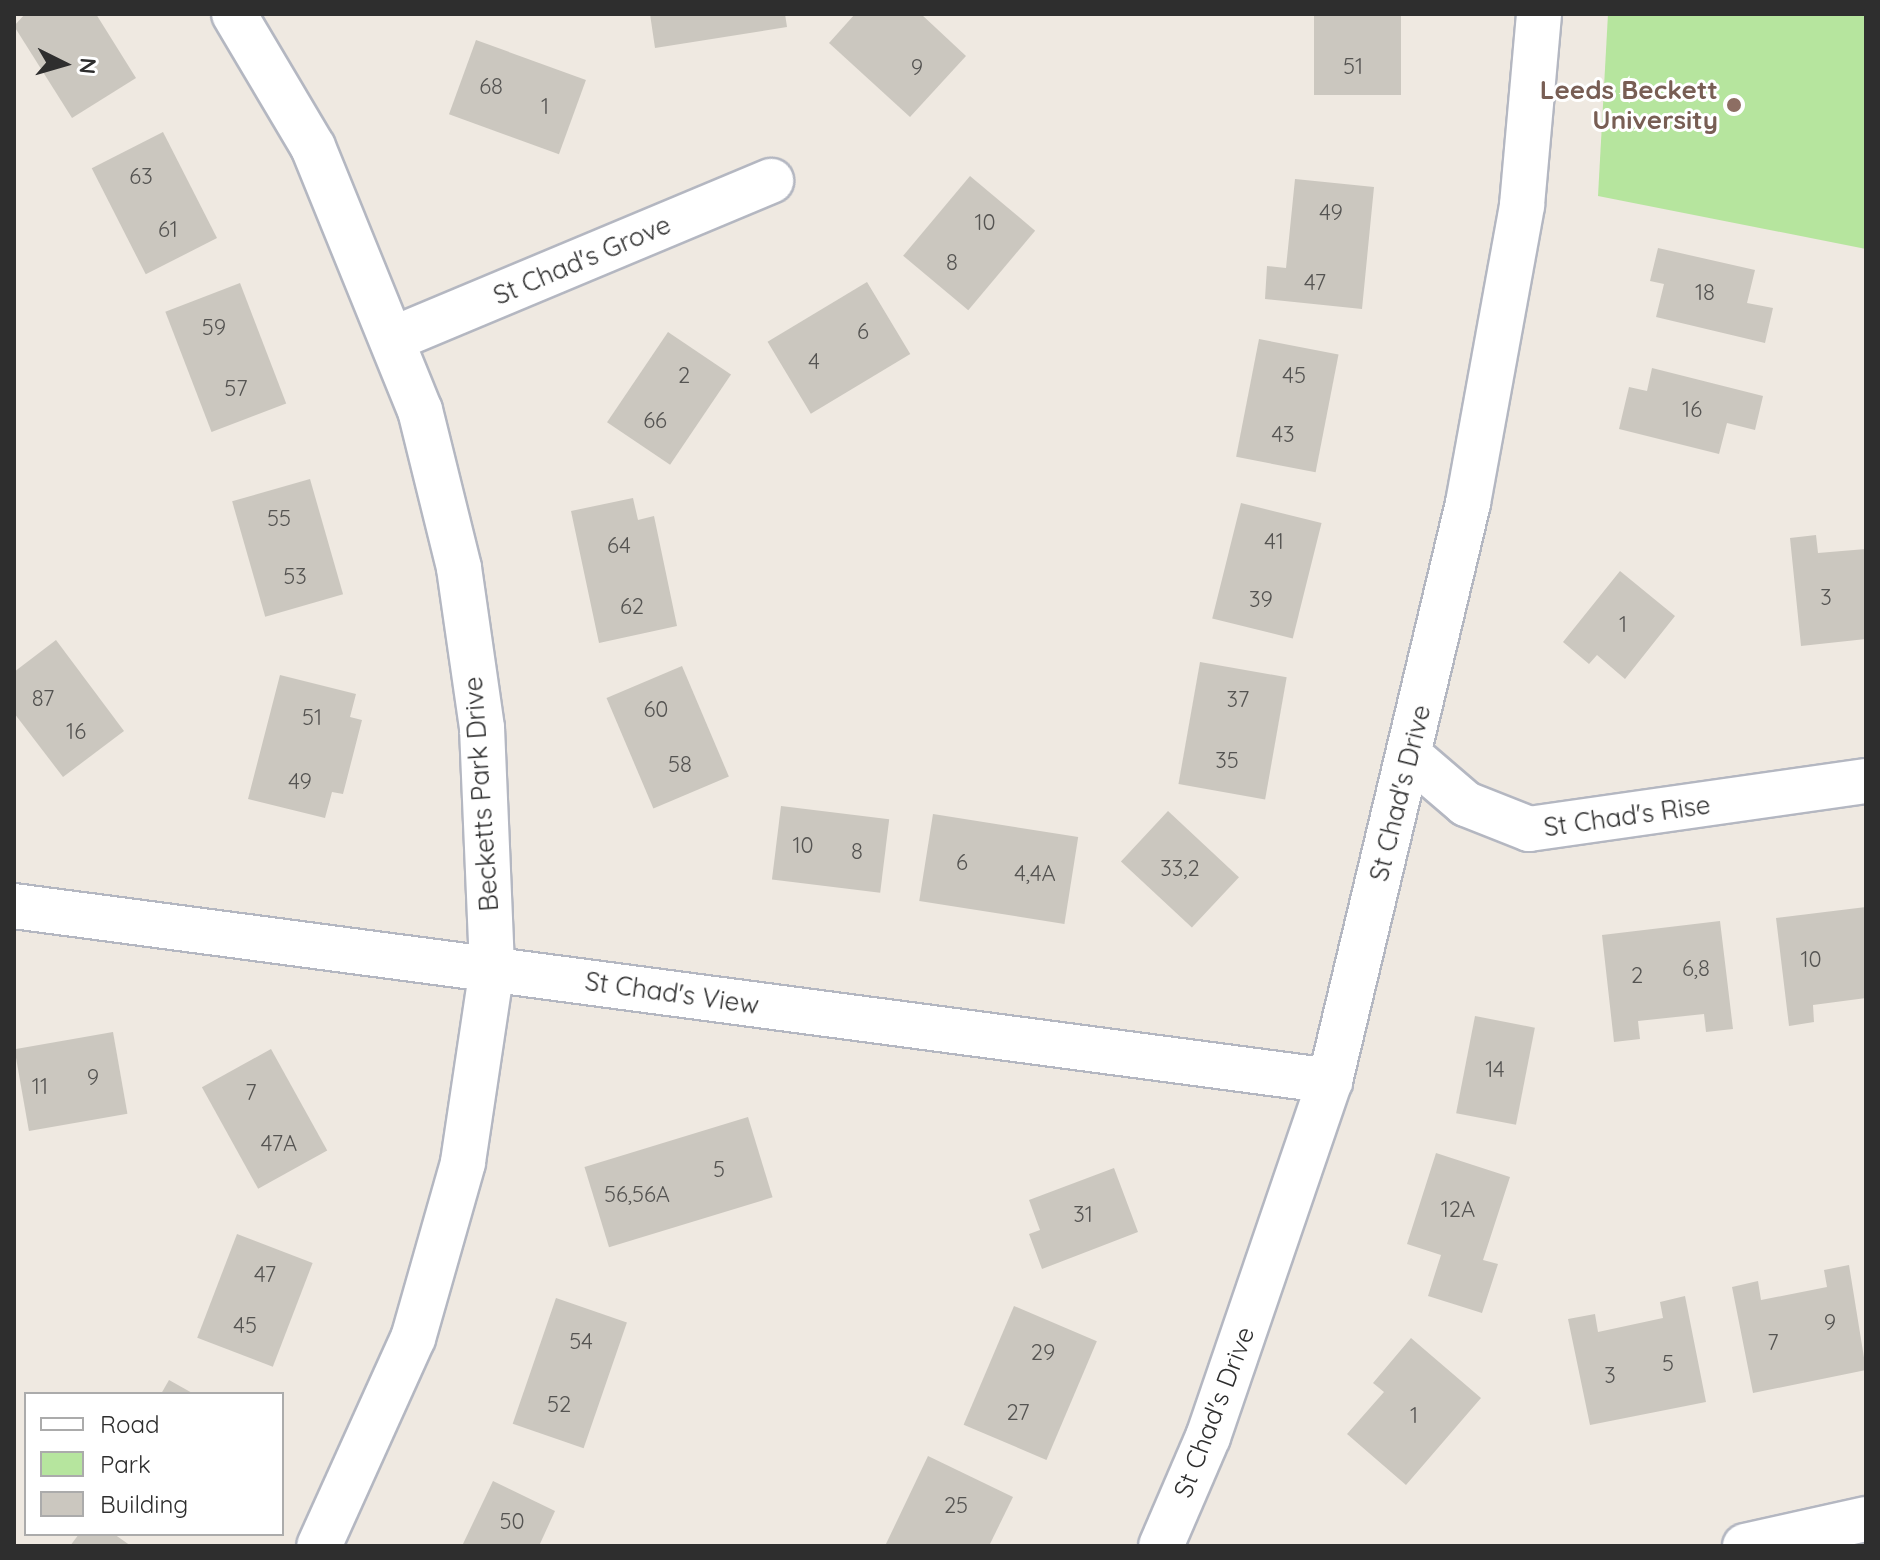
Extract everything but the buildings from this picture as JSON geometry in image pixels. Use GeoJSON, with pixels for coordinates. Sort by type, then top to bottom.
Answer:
{"type":"FeatureCollection","features":[{"type":"Feature","properties":{"kind":"street","name":"Becketts Park Drive"},"geometry":{"type":"LineString","coordinates":[[234,14],[313,147],[420,410],[459,568],[482,728],[492,968],[463,1163],[413,1338],[319,1546]]}},
{"type":"Feature","properties":{"kind":"street","name":"St Chad's Drive"},"geometry":{"type":"LineString","coordinates":[[1161,1546],[1208,1437],[1330,1081],[1468,503],[1522,205],[1539,14]]}},
{"type":"Feature","properties":{"kind":"street","name":"St Chad's Grove"},"geometry":{"type":"LineString","coordinates":[[393,339],[771,181]]}},
{"type":"Feature","properties":{"kind":"street","name":"St Chad's Rise"},"geometry":{"type":"LineString","coordinates":[[1410,756],[1466,804],[1529,829],[1866,781]]}},
{"type":"Feature","properties":{"kind":"street","name":"St Chad's View"},"geometry":{"type":"LineString","coordinates":[[14,906],[1330,1081]]}},
{"type":"Feature","properties":{"kind":"street"},"geometry":{"type":"LineString","coordinates":[[1745,1546],[1866,1519]]}},
{"type":"Feature","properties":{"kind":"green space","name":"Leeds Beckett University"},"geometry":{"type":"Polygon","coordinates":[[[1608,14],[1866,14],[1866,249],[1598,196],[1608,14]]]}},
{"type":"Feature","properties":{"kind":"place","name":"Leeds Beckett University"},"geometry":{"type":"Point","coordinates":[1734,105]}}]}
